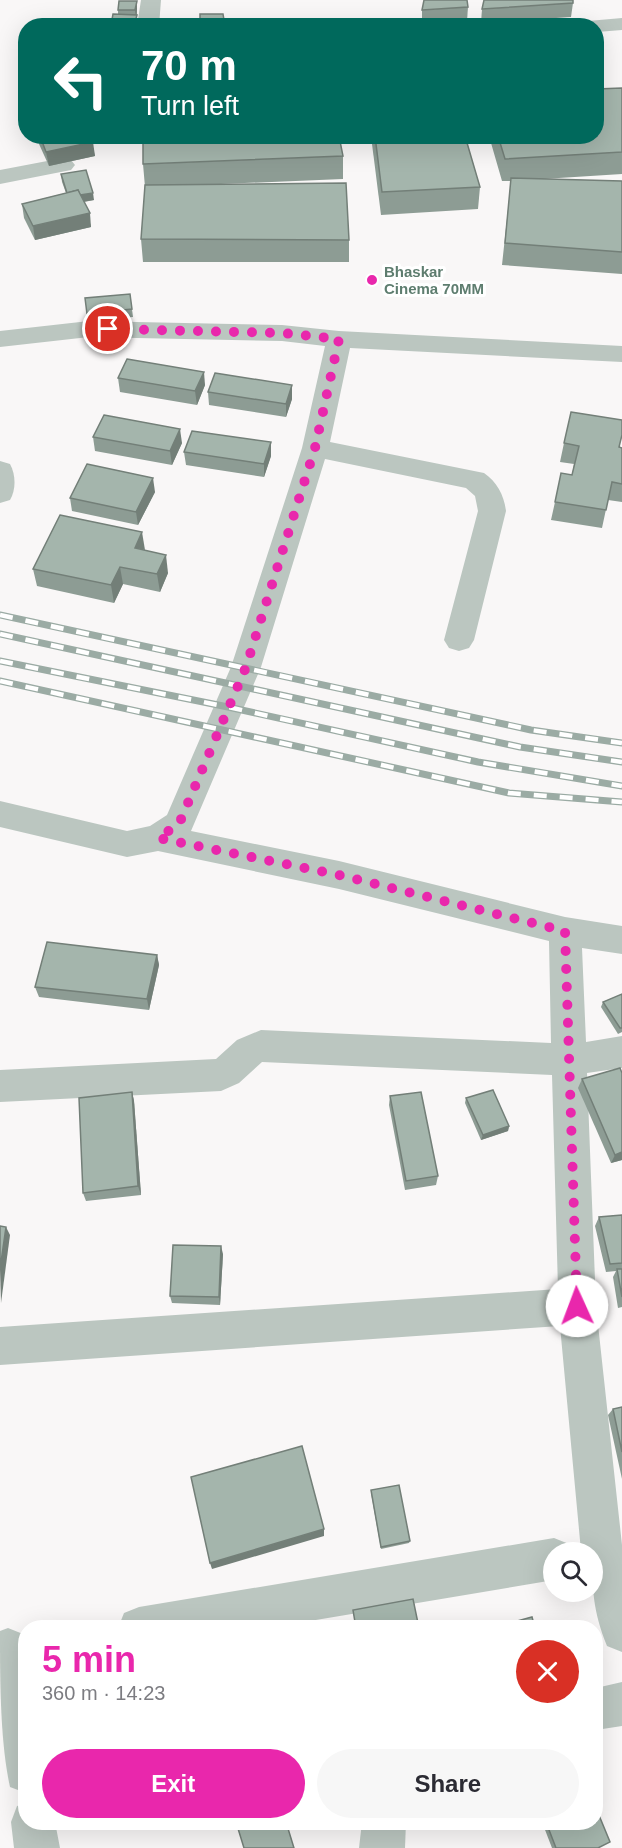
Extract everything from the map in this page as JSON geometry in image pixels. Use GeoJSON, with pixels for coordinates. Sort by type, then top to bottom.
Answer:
{"type":"FeatureCollection","features":[{"type":"Feature","properties":{"kind":"street"},"geometry":{"type":"LineString","coordinates":[[149,18],[151,0]]}},
{"type":"Feature","properties":{"kind":"street"},"geometry":{"type":"LineString","coordinates":[[622,6],[617,8],[622,15]]}},
{"type":"Feature","properties":{"kind":"street"},"geometry":{"type":"LineString","coordinates":[[604,25],[622,24]]}},
{"type":"Feature","properties":{"kind":"street"},"geometry":{"type":"LineString","coordinates":[[0,177],[63,165]]}},
{"type":"Feature","properties":{"kind":"street"},"geometry":{"type":"LineString","coordinates":[[0,339],[89,329],[282,333],[339,339],[622,354]]}},
{"type":"Feature","properties":{"kind":"street"},"geometry":{"type":"LineString","coordinates":[[158,838],[179,824],[246,667],[315,448],[339,339]]}},
{"type":"Feature","properties":{"kind":"street"},"geometry":{"type":"LineString","coordinates":[[315,448],[474,480],[486,488],[491,499],[492,511],[459,640]]}},
{"type":"Feature","properties":{"kind":"street"},"geometry":{"type":"LineString","coordinates":[[0,471],[0,494]]}},
{"type":"Feature","properties":{"kind":"street"},"geometry":{"type":"LineString","coordinates":[[0,814],[127,844],[158,838],[339,875],[565,931],[622,940]]}},
{"type":"Feature","properties":{"kind":"street"},"geometry":{"type":"LineString","coordinates":[[565,931],[577,1306],[596,1542]]}},
{"type":"Feature","properties":{"kind":"street"},"geometry":{"type":"LineString","coordinates":[[0,1086],[221,1075],[235,1067],[245,1053],[261,1046],[569,1060],[622,1052]]}},
{"type":"Feature","properties":{"kind":"street"},"geometry":{"type":"LineString","coordinates":[[0,1346],[577,1306]]}},
{"type":"Feature","properties":{"kind":"street"},"geometry":{"type":"LineString","coordinates":[[187,1620],[543,1561]]}},
{"type":"Feature","properties":{"kind":"street"},"geometry":{"type":"LineString","coordinates":[[603,1571],[622,1631]]}},
{"type":"Feature","properties":{"kind":"street"},"geometry":{"type":"LineString","coordinates":[[11,1649],[18,1706]]}},
{"type":"Feature","properties":{"kind":"street"},"geometry":{"type":"LineString","coordinates":[[603,1708],[622,1704]]}},
{"type":"Feature","properties":{"kind":"street"},"geometry":{"type":"LineString","coordinates":[[34,1830],[37,1848]]}},
{"type":"Feature","properties":{"kind":"street"},"geometry":{"type":"LineString","coordinates":[[382,1848],[383,1830]]}},
{"type":"Feature","properties":{"kind":"building"},"geometry":{"type":"Polygon","coordinates":[[[424,0],[467,0],[468,7],[422,10],[424,0]]]}},
{"type":"Feature","properties":{"kind":"building"},"geometry":{"type":"Polygon","coordinates":[[[484,0],[573,0],[573,3],[482,9],[484,0]]]}},
{"type":"Feature","properties":{"kind":"building"},"geometry":{"type":"Polygon","coordinates":[[[119,1],[137,1],[135,10],[118,10],[119,1]]]}},
{"type":"Feature","properties":{"kind":"building"},"geometry":{"type":"Polygon","coordinates":[[[113,14],[137,15],[136,18],[112,18],[113,14]]]}},
{"type":"Feature","properties":{"kind":"building"},"geometry":{"type":"Polygon","coordinates":[[[200,14],[223,14],[224,18],[200,18],[200,14]]]}},
{"type":"Feature","properties":{"kind":"building"},"geometry":{"type":"Polygon","coordinates":[[[622,88],[622,152],[505,159],[500,144],[604,144],[604,89],[622,88]]]}},
{"type":"Feature","properties":{"kind":"building"},"geometry":{"type":"Polygon","coordinates":[[[43,144],[84,144],[46,152],[43,144]]]}},
{"type":"Feature","properties":{"kind":"building"},"geometry":{"type":"Polygon","coordinates":[[[143,144],[341,144],[343,156],[143,164],[143,144]]]}},
{"type":"Feature","properties":{"kind":"building"},"geometry":{"type":"Polygon","coordinates":[[[376,144],[467,144],[480,187],[382,192],[376,144]]]}},
{"type":"Feature","properties":{"kind":"building"},"geometry":{"type":"Polygon","coordinates":[[[86,170],[93,193],[80,195],[78,190],[67,193],[61,174],[86,170]]]}},
{"type":"Feature","properties":{"kind":"building"},"geometry":{"type":"Polygon","coordinates":[[[511,178],[622,181],[622,252],[505,243],[511,178]]]}},
{"type":"Feature","properties":{"kind":"building"},"geometry":{"type":"Polygon","coordinates":[[[346,183],[349,240],[141,239],[145,185],[346,183]]]}},
{"type":"Feature","properties":{"kind":"building"},"geometry":{"type":"Polygon","coordinates":[[[78,190],[90,213],[33,226],[22,204],[78,190]]]}},
{"type":"Feature","properties":{"kind":"building"},"geometry":{"type":"Polygon","coordinates":[[[130,294],[132,309],[87,314],[85,298],[130,294]]]}},
{"type":"Feature","properties":{"kind":"building"},"geometry":{"type":"Polygon","coordinates":[[[127,359],[204,372],[195,391],[118,378],[127,359]]]}},
{"type":"Feature","properties":{"kind":"building"},"geometry":{"type":"Polygon","coordinates":[[[215,373],[292,385],[286,404],[208,392],[215,373]]]}},
{"type":"Feature","properties":{"kind":"building"},"geometry":{"type":"Polygon","coordinates":[[[571,412],[622,420],[619,447],[622,448],[622,484],[612,482],[606,510],[555,502],[561,473],[572,475],[579,446],[564,443],[571,412]]]}},
{"type":"Feature","properties":{"kind":"building"},"geometry":{"type":"Polygon","coordinates":[[[104,415],[180,429],[170,451],[93,437],[104,415]]]}},
{"type":"Feature","properties":{"kind":"building"},"geometry":{"type":"Polygon","coordinates":[[[192,431],[271,442],[264,464],[184,452],[192,431]]]}},
{"type":"Feature","properties":{"kind":"building"},"geometry":{"type":"Polygon","coordinates":[[[87,464],[153,478],[136,512],[70,498],[87,464]]]}},
{"type":"Feature","properties":{"kind":"building"},"geometry":{"type":"Polygon","coordinates":[[[60,515],[142,532],[135,548],[166,555],[157,574],[120,567],[111,585],[33,569],[60,515]]]}},
{"type":"Feature","properties":{"kind":"building"},"geometry":{"type":"Polygon","coordinates":[[[47,942],[157,955],[147,999],[35,987],[47,942]]]}},
{"type":"Feature","properties":{"kind":"building"},"geometry":{"type":"Polygon","coordinates":[[[622,994],[622,1028],[620,1028],[603,1002],[622,994]]]}},
{"type":"Feature","properties":{"kind":"building"},"geometry":{"type":"Polygon","coordinates":[[[620,1068],[622,1073],[622,1152],[615,1155],[582,1079],[620,1068]]]}},
{"type":"Feature","properties":{"kind":"building"},"geometry":{"type":"Polygon","coordinates":[[[493,1090],[509,1126],[483,1135],[466,1098],[493,1090]]]}},
{"type":"Feature","properties":{"kind":"building"},"geometry":{"type":"Polygon","coordinates":[[[132,1092],[138,1186],[83,1193],[79,1098],[132,1092]]]}},
{"type":"Feature","properties":{"kind":"building"},"geometry":{"type":"Polygon","coordinates":[[[421,1092],[438,1176],[406,1181],[390,1096],[421,1092]]]}},
{"type":"Feature","properties":{"kind":"building"},"geometry":{"type":"Polygon","coordinates":[[[622,1215],[622,1263],[610,1264],[599,1217],[622,1215]]]}},
{"type":"Feature","properties":{"kind":"building"},"geometry":{"type":"Polygon","coordinates":[[[0,1226],[6,1227],[0,1269],[0,1226]]]}},
{"type":"Feature","properties":{"kind":"building"},"geometry":{"type":"Polygon","coordinates":[[[173,1245],[221,1246],[219,1297],[170,1296],[173,1245]]]}},
{"type":"Feature","properties":{"kind":"building"},"geometry":{"type":"Polygon","coordinates":[[[617,1269],[622,1269],[622,1297],[617,1269]]]}},
{"type":"Feature","properties":{"kind":"building"},"geometry":{"type":"Polygon","coordinates":[[[622,1407],[622,1452],[613,1409],[622,1407]]]}},
{"type":"Feature","properties":{"kind":"building"},"geometry":{"type":"Polygon","coordinates":[[[302,1446],[324,1529],[210,1563],[191,1477],[302,1446]]]}},
{"type":"Feature","properties":{"kind":"building"},"geometry":{"type":"Polygon","coordinates":[[[399,1485],[410,1541],[381,1547],[371,1490],[399,1485]]]}},
{"type":"Feature","properties":{"kind":"building"},"geometry":{"type":"Polygon","coordinates":[[[413,1599],[417,1620],[355,1620],[353,1610],[413,1599]]]}},
{"type":"Feature","properties":{"kind":"building"},"geometry":{"type":"Polygon","coordinates":[[[603,1825],[610,1842],[598,1848],[556,1848],[549,1830],[603,1830],[603,1825]]]}},
{"type":"Feature","properties":{"kind":"building"},"geometry":{"type":"Polygon","coordinates":[[[238,1830],[288,1830],[294,1848],[244,1848],[238,1830]]]}},
{"type":"Feature","properties":{"kind":"railway"},"geometry":{"type":"LineString","coordinates":[[0,615],[531,730],[622,743]]}},
{"type":"Feature","properties":{"kind":"railway"},"geometry":{"type":"LineString","coordinates":[[0,634],[520,747],[622,762]]}},
{"type":"Feature","properties":{"kind":"railway"},"geometry":{"type":"LineString","coordinates":[[0,661],[228,707],[478,762],[622,786]]}},
{"type":"Feature","properties":{"kind":"railway"},"geometry":{"type":"LineString","coordinates":[[0,681],[509,793],[622,802]]}},
{"type":"Feature","properties":{"kind":"place","name":"Bhaskar Cinema 70MM"},"geometry":{"type":"Point","coordinates":[372,280]}},
{"type":"Feature","properties":{"kind":"route"},"geometry":{"type":"LineString","coordinates":[[108,329],[282,333],[339,339],[315,448],[246,667],[179,824],[158,838],[339,875],[565,931],[577,1306]]}}]}
